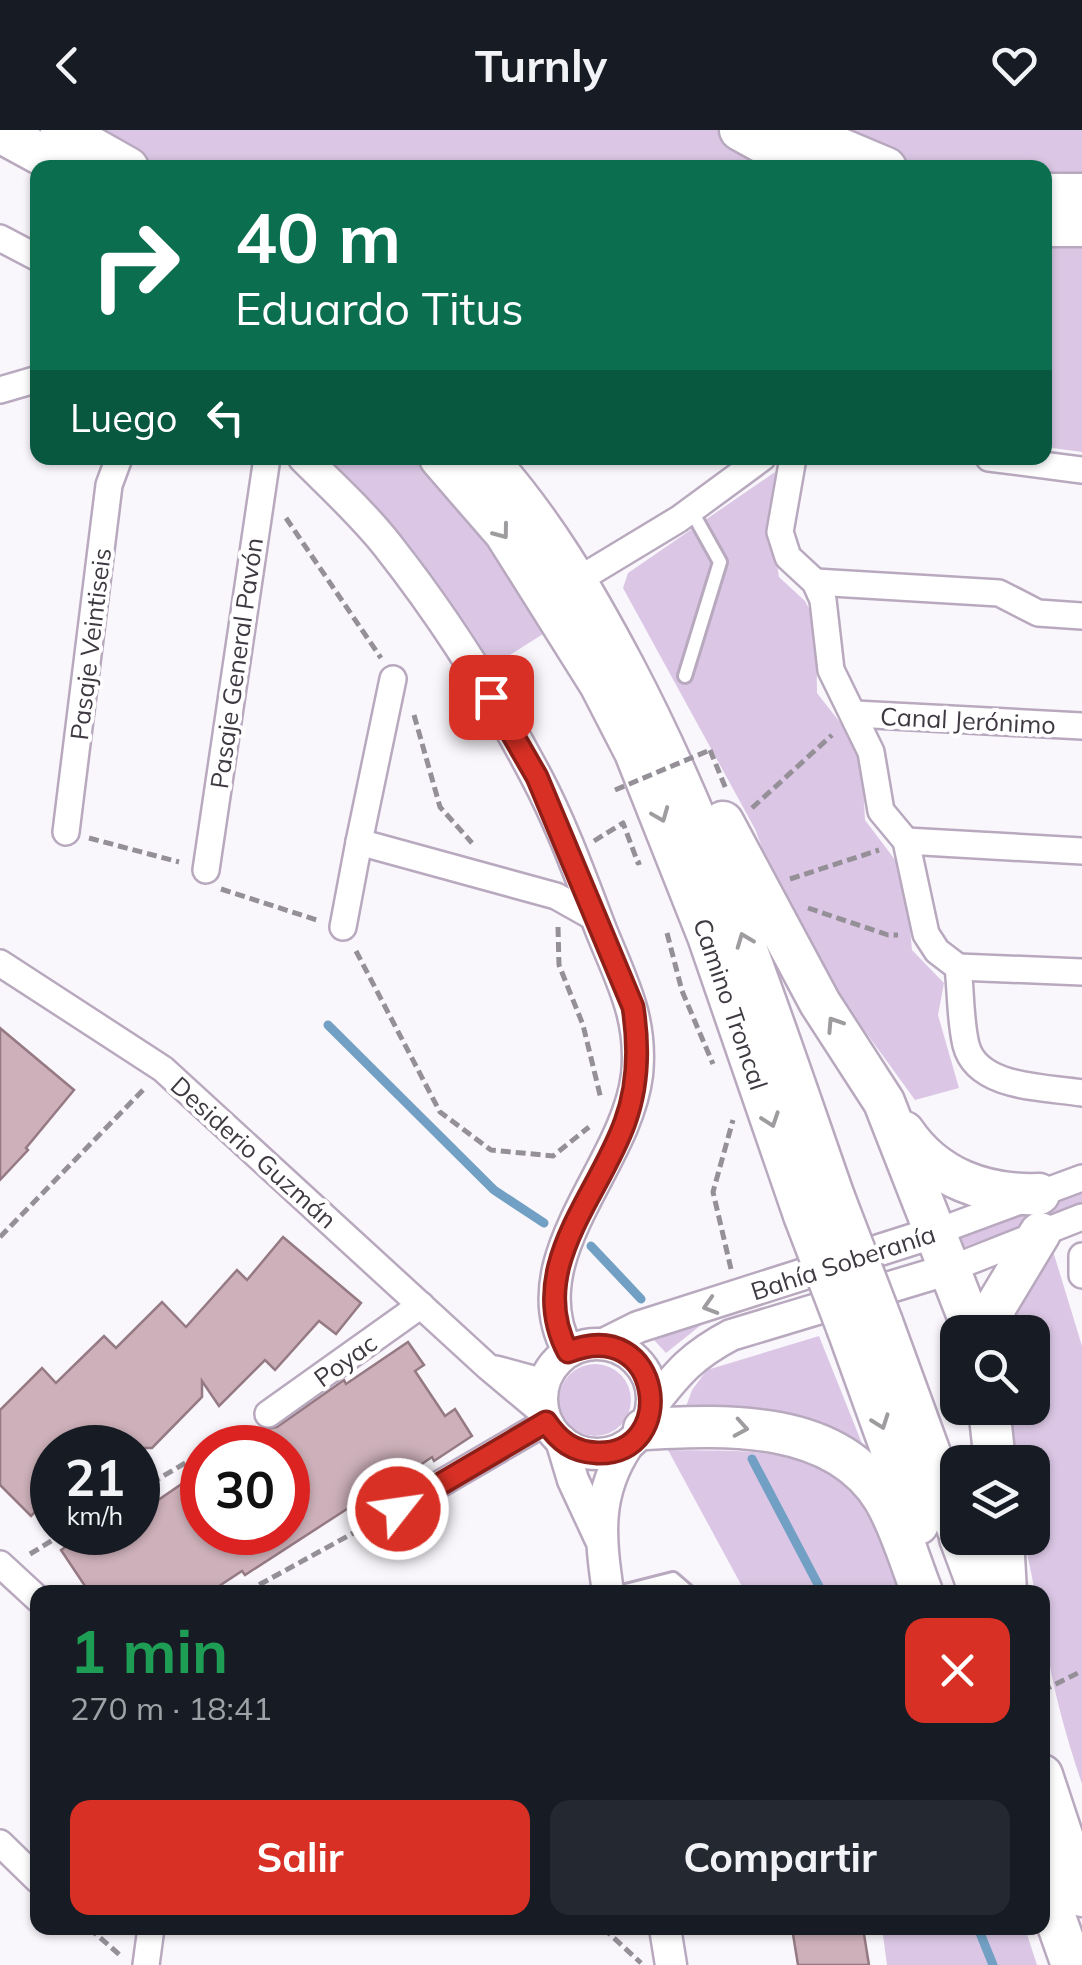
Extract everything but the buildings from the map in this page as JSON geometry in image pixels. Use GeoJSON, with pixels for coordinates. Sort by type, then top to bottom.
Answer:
{"type":"FeatureCollection","features":[{"type":"Feature","properties":{"kind":"main road"},"geometry":{"type":"LineString","coordinates":[[61,130],[114,160]]}},
{"type":"Feature","properties":{"kind":"main road"},"geometry":{"type":"LineString","coordinates":[[740,130],[794,160]]}},
{"type":"Feature","properties":{"kind":"main road"},"geometry":{"type":"LineString","coordinates":[[796,130],[867,160]]}},
{"type":"Feature","properties":{"kind":"main road"},"geometry":{"type":"LineString","coordinates":[[0,132],[51,160]]}},
{"type":"Feature","properties":{"kind":"main road"},"geometry":{"type":"LineString","coordinates":[[0,156],[30,171]]}},
{"type":"Feature","properties":{"kind":"main road"},"geometry":{"type":"LineString","coordinates":[[1052,194],[1082,194]]}},
{"type":"Feature","properties":{"kind":"main road"},"geometry":{"type":"LineString","coordinates":[[1052,226],[1082,226]]}},
{"type":"Feature","properties":{"kind":"main road","name":"Camino Troncal"},"geometry":{"type":"LineString","coordinates":[[446,465],[505,534],[600,684],[635,752],[865,1326],[940,1491]]}},
{"type":"Feature","properties":{"kind":"main road","name":"Camino Troncal"},"geometry":{"type":"LineString","coordinates":[[492,465],[526,503],[578,580],[652,719],[700,823],[819,1206]]}},
{"type":"Feature","properties":{"kind":"main road"},"geometry":{"type":"LineString","coordinates":[[615,649],[724,824],[820,1003],[911,1142],[942,1170],[980,1188],[1019,1195],[1039,1213],[994,1315]]}},
{"type":"Feature","properties":{"kind":"main road"},"geometry":{"type":"LineString","coordinates":[[884,1102],[967,1315]]}},
{"type":"Feature","properties":{"kind":"main road","name":"Camino Troncal"},"geometry":{"type":"LineString","coordinates":[[865,1326],[940,1585]]}},
{"type":"Feature","properties":{"kind":"main road"},"geometry":{"type":"LineString","coordinates":[[641,1426],[723,1425],[800,1438],[841,1455],[858,1468],[883,1498],[919,1585]]}},
{"type":"Feature","properties":{"kind":"main road"},"geometry":{"type":"LineString","coordinates":[[966,1555],[977,1585]]}},
{"type":"Feature","properties":{"kind":"main road"},"geometry":{"type":"LineString","coordinates":[[1004,1555],[1006,1585]]}},
{"type":"Feature","properties":{"kind":"main road"},"geometry":{"type":"LineString","coordinates":[[1050,1799],[1082,1896]]}},
{"type":"Feature","properties":{"kind":"main road"},"geometry":{"type":"LineString","coordinates":[[1050,1903],[1072,1965]]}},
{"type":"Feature","properties":{"kind":"street"},"geometry":{"type":"LineString","coordinates":[[0,238],[30,254]]}},
{"type":"Feature","properties":{"kind":"street"},"geometry":{"type":"LineString","coordinates":[[0,390],[30,381]]}},
{"type":"Feature","properties":{"kind":"street","name":"Pasaje Veintiseis"},"geometry":{"type":"LineString","coordinates":[[66,832],[110,485],[117,465]]}},
{"type":"Feature","properties":{"kind":"street","name":"Pasaje General Pavón"},"geometry":{"type":"LineString","coordinates":[[206,870],[266,465]]}},
{"type":"Feature","properties":{"kind":"street"},"geometry":{"type":"LineString","coordinates":[[311,465],[386,544],[476,671],[537,777],[633,1007],[638,1064],[632,1100],[603,1136],[558,1271],[553,1305],[556,1329],[568,1352]]}},
{"type":"Feature","properties":{"kind":"street"},"geometry":{"type":"LineString","coordinates":[[578,580],[691,510],[752,465]]}},
{"type":"Feature","properties":{"kind":"street"},"geometry":{"type":"LineString","coordinates":[[792,465],[780,532],[788,557],[815,582],[828,623],[831,670],[871,752],[881,811],[906,841],[926,934],[937,950],[958,967],[1082,972]]}},
{"type":"Feature","properties":{"kind":"street"},"geometry":{"type":"LineString","coordinates":[[1043,465],[1082,470]]}},
{"type":"Feature","properties":{"kind":"street"},"geometry":{"type":"LineString","coordinates":[[815,582],[999,593],[1038,613],[1082,616]]}},
{"type":"Feature","properties":{"kind":"street"},"geometry":{"type":"LineString","coordinates":[[343,927],[393,679]]}},
{"type":"Feature","properties":{"kind":"street","name":"Canal Jerónimo"},"geometry":{"type":"LineString","coordinates":[[855,714],[1082,726]]}},
{"type":"Feature","properties":{"kind":"street"},"geometry":{"type":"LineString","coordinates":[[906,841],[1082,851]]}},
{"type":"Feature","properties":{"kind":"street"},"geometry":{"type":"LineString","coordinates":[[359,842],[556,896],[597,919]]}},
{"type":"Feature","properties":{"kind":"street","name":"Desiderio Guzmán"},"geometry":{"type":"LineString","coordinates":[[0,962],[163,1069],[550,1425]]}},
{"type":"Feature","properties":{"kind":"street"},"geometry":{"type":"LineString","coordinates":[[958,967],[966,1047],[982,1070],[994,1077],[1082,1093]]}},
{"type":"Feature","properties":{"kind":"street","name":"Bahía Soberanía"},"geometry":{"type":"LineString","coordinates":[[600,1538],[611,1472],[684,1364],[704,1349],[1039,1213],[1082,1178]]}},
{"type":"Feature","properties":{"kind":"street","name":"Bahía Soberanía"},"geometry":{"type":"LineString","coordinates":[[604,1344],[638,1327],[943,1251],[1039,1213],[1082,1217]]}},
{"type":"Feature","properties":{"kind":"street"},"geometry":{"type":"LineString","coordinates":[[1082,1256],[1082,1274]]}},
{"type":"Feature","properties":{"kind":"street","name":"Poyac"},"geometry":{"type":"LineString","coordinates":[[268,1414],[421,1305]]}},
{"type":"Feature","properties":{"kind":"street"},"geometry":{"type":"LineString","coordinates":[[550,1425],[584,1452],[606,1453],[641,1426],[650,1385],[641,1365],[624,1351],[604,1344],[586,1344],[553,1364],[544,1382],[550,1425],[600,1538],[607,1585]]}},
{"type":"Feature","properties":{"kind":"street","name":"Desiderio Guzmán"},"geometry":{"type":"LineString","coordinates":[[488,1367],[544,1382]]}},
{"type":"Feature","properties":{"kind":"street"},"geometry":{"type":"LineString","coordinates":[[398,1509],[550,1425]]}},
{"type":"Feature","properties":{"kind":"street"},"geometry":{"type":"LineString","coordinates":[[3,1566],[30,1591]]}},
{"type":"Feature","properties":{"kind":"street"},"geometry":{"type":"LineString","coordinates":[[0,1843],[30,1872]]}},
{"type":"Feature","properties":{"kind":"street"},"geometry":{"type":"LineString","coordinates":[[146,1965],[150,1935]]}},
{"type":"Feature","properties":{"kind":"street"},"geometry":{"type":"LineString","coordinates":[[666,1935],[671,1965]]}},
{"type":"Feature","properties":{"kind":"lane"},"geometry":{"type":"LineString","coordinates":[[685,676],[720,562],[691,510]]}},
{"type":"Feature","properties":{"kind":"lane"},"geometry":{"type":"LineString","coordinates":[[649,1585],[673,1579],[680,1585]]}},
{"type":"Feature","properties":{"kind":"path"},"geometry":{"type":"LineString","coordinates":[[262,484],[352,611],[412,711],[440,808],[483,855]]}},
{"type":"Feature","properties":{"kind":"path"},"geometry":{"type":"LineString","coordinates":[[738,820],[855,714]]}},
{"type":"Feature","properties":{"kind":"path"},"geometry":{"type":"LineString","coordinates":[[615,790],[710,750],[731,803],[696,738]]}},
{"type":"Feature","properties":{"kind":"path"},"geometry":{"type":"LineString","coordinates":[[590,844],[623,823],[638,863],[647,859]]}},
{"type":"Feature","properties":{"kind":"path"},"geometry":{"type":"LineString","coordinates":[[66,832],[206,870],[208,884],[283,912],[343,927],[440,1112],[491,1150],[553,1156],[603,1136],[601,1100],[583,1025],[559,965],[556,896]]}},
{"type":"Feature","properties":{"kind":"path"},"geometry":{"type":"LineString","coordinates":[[789,880],[906,841]]}},
{"type":"Feature","properties":{"kind":"path"},"geometry":{"type":"LineString","coordinates":[[796,904],[888,935],[926,934]]}},
{"type":"Feature","properties":{"kind":"path"},"geometry":{"type":"LineString","coordinates":[[0,1237],[163,1069]]}},
{"type":"Feature","properties":{"kind":"path"},"geometry":{"type":"LineString","coordinates":[[734,1108],[732,1129],[713,1192],[734,1282]]}},
{"type":"Feature","properties":{"kind":"path"},"geometry":{"type":"LineString","coordinates":[[250,1425],[268,1414]]}},
{"type":"Feature","properties":{"kind":"path"},"geometry":{"type":"LineString","coordinates":[[259,1585],[398,1509]]}},
{"type":"Feature","properties":{"kind":"path"},"geometry":{"type":"LineString","coordinates":[[3,1566],[30,1551]]}},
{"type":"Feature","properties":{"kind":"path"},"geometry":{"type":"LineString","coordinates":[[1050,1687],[1082,1671]]}},
{"type":"Feature","properties":{"kind":"path"},"geometry":{"type":"LineString","coordinates":[[97,1935],[131,1965]]}},
{"type":"Feature","properties":{"kind":"path"},"geometry":{"type":"LineString","coordinates":[[611,1935],[644,1965]]}},
{"type":"Feature","properties":{"kind":"shaded area"},"geometry":{"type":"Polygon","coordinates":[[[77,130],[1082,130],[1082,452],[1052,448],[1052,160],[125,160],[77,130]]]}},
{"type":"Feature","properties":{"kind":"shaded area"},"geometry":{"type":"Polygon","coordinates":[[[329,465],[422,465],[498,554],[543,634],[491,667],[396,531],[329,465]]]}},
{"type":"Feature","properties":{"kind":"shaded area"},"geometry":{"type":"Polygon","coordinates":[[[775,472],[773,538],[779,577],[805,601],[816,622],[817,693],[861,749],[865,820],[905,873],[912,950],[944,983],[938,1015],[959,1088],[915,1100],[827,979],[782,900],[755,829],[623,588],[628,573],[775,472]]]}},
{"type":"Feature","properties":{"kind":"shaded area"},"geometry":{"type":"Polygon","coordinates":[[[1082,1194],[1082,1205],[961,1248],[958,1239],[1082,1194]]]}},
{"type":"Feature","properties":{"kind":"shaded area"},"geometry":{"type":"Polygon","coordinates":[[[1053,1251],[1082,1346],[1082,1784],[1050,1663],[1050,1585],[1034,1585],[1027,1555],[1050,1555],[1050,1445],[1014,1445],[1012,1425],[1050,1425],[1050,1315],[1011,1315],[1053,1251]]]}},
{"type":"Feature","properties":{"kind":"shaded area"},"geometry":{"type":"Polygon","coordinates":[[[706,1321],[666,1353],[654,1340],[706,1321]]]}},
{"type":"Feature","properties":{"kind":"shaded area"},"geometry":{"type":"Polygon","coordinates":[[[819,1336],[871,1466],[683,1415],[692,1390],[707,1370],[819,1336]]]}},
{"type":"Feature","properties":{"kind":"shaded area"},"geometry":{"type":"Polygon","coordinates":[[[595,1364],[620,1375],[631,1400],[620,1425],[595,1436],[570,1425],[559,1400],[570,1375],[595,1364]]]}},
{"type":"Feature","properties":{"kind":"shaded area"},"geometry":{"type":"Polygon","coordinates":[[[668,1450],[753,1452],[806,1462],[831,1473],[874,1513],[902,1585],[741,1585],[668,1450]]]}},
{"type":"Feature","properties":{"kind":"shaded area"},"geometry":{"type":"Polygon","coordinates":[[[883,1935],[1027,1935],[1037,1965],[887,1965],[883,1935]]]}},
{"type":"Feature","properties":{"kind":"waterway"},"geometry":{"type":"LineString","coordinates":[[328,1025],[494,1190],[544,1223]]}},
{"type":"Feature","properties":{"kind":"waterway"},"geometry":{"type":"LineString","coordinates":[[591,1246],[641,1299]]}},
{"type":"Feature","properties":{"kind":"waterway"},"geometry":{"type":"LineString","coordinates":[[752,1459],[818,1585]]}},
{"type":"Feature","properties":{"kind":"waterway"},"geometry":{"type":"LineString","coordinates":[[981,1935],[993,1965]]}},
{"type":"Feature","properties":{"kind":"route"},"geometry":{"type":"LineString","coordinates":[[398,1509],[546,1422],[568,1446],[584,1452],[606,1453],[628,1445],[644,1429],[652,1406],[650,1385],[641,1365],[624,1351],[604,1344],[586,1344],[568,1352],[556,1329],[553,1305],[558,1271],[576,1216],[625,1124],[632,1100],[637,1030],[633,1007],[572,855],[537,777],[491,697]]}}]}
